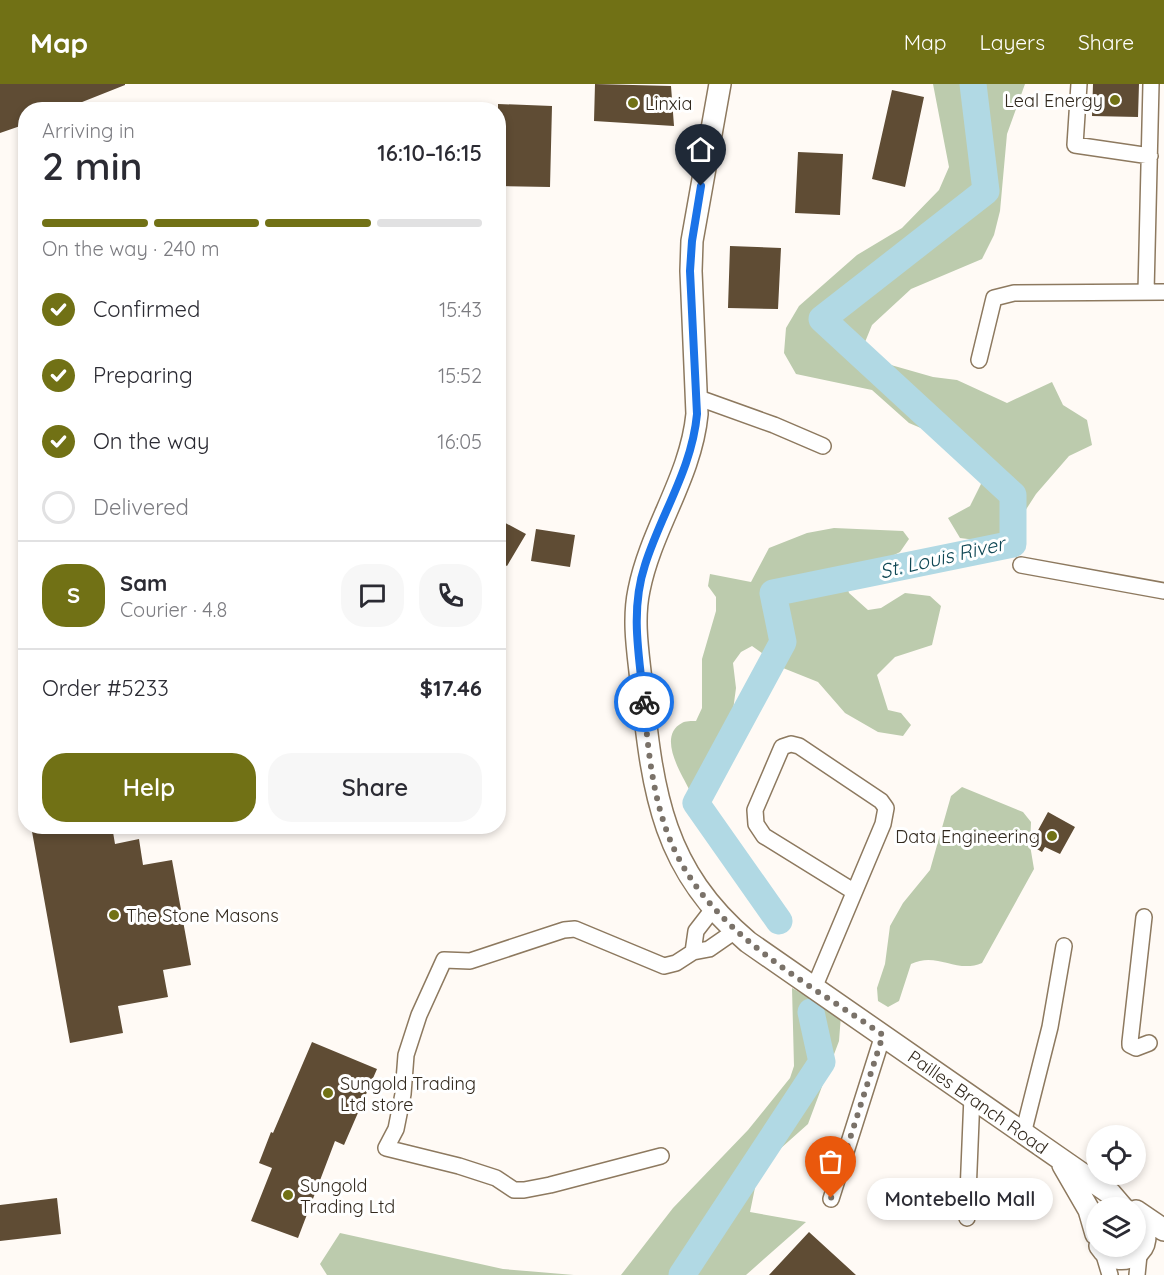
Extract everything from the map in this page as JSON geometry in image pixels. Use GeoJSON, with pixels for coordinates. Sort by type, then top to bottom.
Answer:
{"type":"FeatureCollection","features":[{"type":"Feature","properties":{"kind":"main road","name":"Pailles Branch Road"},"geometry":{"type":"LineString","coordinates":[[720,84],[692,241],[690,271],[696,422],[692,446],[685,467],[645,565],[638,591],[636,625],[651,772],[658,802],[674,848],[713,909],[735,931],[972,1096],[1111,1197]]}},
{"type":"Feature","properties":{"kind":"main road","name":"Pailles Branch Road"},"geometry":{"type":"LineString","coordinates":[[1061,1161],[1086,1205]]}},
{"type":"Feature","properties":{"kind":"main road"},"geometry":{"type":"LineString","coordinates":[[1146,1221],[1164,1231]]}},
{"type":"Feature","properties":{"kind":"main road"},"geometry":{"type":"LineString","coordinates":[[1105,1259],[1126,1263],[1146,1258]]}},
{"type":"Feature","properties":{"kind":"street"},"geometry":{"type":"LineString","coordinates":[[1079,84],[1075,145],[1150,156]]}},
{"type":"Feature","properties":{"kind":"street"},"geometry":{"type":"LineString","coordinates":[[1146,292],[1151,84]]}},
{"type":"Feature","properties":{"kind":"street"},"geometry":{"type":"LineString","coordinates":[[979,360],[994,298],[1014,293],[1164,292]]}},
{"type":"Feature","properties":{"kind":"street"},"geometry":{"type":"LineString","coordinates":[[696,398],[774,425],[823,446]]}},
{"type":"Feature","properties":{"kind":"street"},"geometry":{"type":"LineString","coordinates":[[1021,565],[1164,591]]}},
{"type":"Feature","properties":{"kind":"street"},"geometry":{"type":"LineString","coordinates":[[814,988],[882,824],[886,808],[881,801],[800,746],[791,744],[782,747],[755,810],[756,824],[764,837],[853,891]]}},
{"type":"Feature","properties":{"kind":"street"},"geometry":{"type":"LineString","coordinates":[[693,952],[696,931],[713,909]]}},
{"type":"Feature","properties":{"kind":"street"},"geometry":{"type":"LineString","coordinates":[[1144,917],[1130,1042],[1136,1048],[1149,1043]]}},
{"type":"Feature","properties":{"kind":"street"},"geometry":{"type":"LineString","coordinates":[[661,1156],[550,1185],[514,1190],[496,1178],[459,1166],[386,1148],[396,1129],[403,1094],[406,1055],[419,1015],[444,960],[470,961],[564,930],[575,929],[664,966],[676,963],[693,952],[709,949],[735,931]]}},
{"type":"Feature","properties":{"kind":"street"},"geometry":{"type":"LineString","coordinates":[[1023,1134],[1050,1027],[1064,946]]}},
{"type":"Feature","properties":{"kind":"street"},"geometry":{"type":"LineString","coordinates":[[831,1198],[883,1035]]}},
{"type":"Feature","properties":{"kind":"street"},"geometry":{"type":"LineString","coordinates":[[967,1218],[972,1096]]}},
{"type":"Feature","properties":{"kind":"green space"},"geometry":{"type":"Polygon","coordinates":[[[933,84],[1025,84],[1007,134],[1000,211],[994,235],[982,259],[911,289],[872,325],[863,347],[884,363],[933,377],[957,380],[1007,403],[1052,382],[1063,405],[1087,420],[1092,445],[1069,456],[1036,494],[1009,536],[984,541],[960,538],[948,518],[970,506],[981,484],[976,459],[956,443],[909,423],[872,390],[796,374],[784,353],[786,328],[799,306],[857,255],[902,228],[939,190],[949,167],[933,84]]]}},
{"type":"Feature","properties":{"kind":"green space"},"geometry":{"type":"Polygon","coordinates":[[[834,528],[903,531],[909,539],[900,552],[845,580],[849,593],[868,610],[881,608],[905,593],[930,596],[941,606],[932,645],[895,657],[877,675],[888,710],[901,713],[911,725],[903,736],[878,732],[845,713],[818,682],[783,668],[752,646],[741,652],[733,663],[736,688],[724,778],[689,789],[673,755],[671,737],[682,723],[696,721],[702,708],[702,659],[716,611],[716,597],[708,586],[710,574],[751,582],[769,548],[807,533],[834,528]]]}},
{"type":"Feature","properties":{"kind":"green space"},"geometry":{"type":"Polygon","coordinates":[[[962,787],[1023,812],[1031,822],[1030,845],[1034,869],[982,963],[964,966],[929,960],[911,964],[899,1001],[888,1007],[878,1001],[877,988],[885,964],[890,926],[903,903],[930,870],[951,796],[962,787]]]}},
{"type":"Feature","properties":{"kind":"green space"},"geometry":{"type":"Polygon","coordinates":[[[792,988],[841,1015],[839,1041],[808,1124],[771,1157],[757,1178],[750,1212],[806,1222],[746,1275],[621,1275],[673,1208],[748,1130],[790,1078],[794,1066],[792,988]]]}},
{"type":"Feature","properties":{"kind":"green space"},"geometry":{"type":"Polygon","coordinates":[[[340,1233],[503,1269],[574,1275],[327,1275],[320,1264],[340,1233]]]}},
{"type":"Feature","properties":{"kind":"building"},"geometry":{"type":"Polygon","coordinates":[[[0,84],[125,84],[82,102],[18,102],[18,127],[0,133],[0,84]]]}},
{"type":"Feature","properties":{"kind":"building","name":"Linxia"},"geometry":{"type":"Polygon","coordinates":[[[595,84],[671,86],[674,126],[594,121],[595,84]]]}},
{"type":"Feature","properties":{"kind":"building","name":"Leal Energy"},"geometry":{"type":"Polygon","coordinates":[[[1093,84],[1139,84],[1138,117],[1092,116],[1093,84]]]}},
{"type":"Feature","properties":{"kind":"building"},"geometry":{"type":"Polygon","coordinates":[[[892,90],[924,97],[905,187],[872,179],[892,90]]]}},
{"type":"Feature","properties":{"kind":"building"},"geometry":{"type":"Polygon","coordinates":[[[506,104],[552,106],[550,187],[506,186],[506,104]]]}},
{"type":"Feature","properties":{"kind":"building"},"geometry":{"type":"Polygon","coordinates":[[[798,152],[843,154],[840,215],[795,213],[798,152]]]}},
{"type":"Feature","properties":{"kind":"building"},"geometry":{"type":"Polygon","coordinates":[[[730,246],[781,248],[778,309],[728,308],[730,246]]]}},
{"type":"Feature","properties":{"kind":"building"},"geometry":{"type":"Polygon","coordinates":[[[506,523],[526,534],[506,565],[506,523]]]}},
{"type":"Feature","properties":{"kind":"building"},"geometry":{"type":"Polygon","coordinates":[[[536,529],[575,535],[570,567],[531,561],[536,529]]]}},
{"type":"Feature","properties":{"kind":"building","name":"Data Engineering"},"geometry":{"type":"Polygon","coordinates":[[[1048,812],[1075,827],[1060,854],[1045,847],[1042,852],[1030,845],[1048,812]]]}},
{"type":"Feature","properties":{"kind":"building","name":"The Stone Masons"},"geometry":{"type":"Polygon","coordinates":[[[32,834],[113,834],[115,844],[139,839],[143,865],[172,860],[191,965],[163,970],[168,997],[118,1006],[123,1033],[70,1043],[32,834]]]}},
{"type":"Feature","properties":{"kind":"building"},"geometry":{"type":"Polygon","coordinates":[[[312,1042],[377,1069],[344,1145],[335,1141],[298,1238],[251,1221],[272,1168],[259,1163],[312,1042]]]}},
{"type":"Feature","properties":{"kind":"building"},"geometry":{"type":"Polygon","coordinates":[[[57,1198],[61,1234],[0,1241],[0,1205],[57,1198]]]}},
{"type":"Feature","properties":{"kind":"building"},"geometry":{"type":"Polygon","coordinates":[[[809,1232],[856,1275],[769,1275],[809,1232]]]}},
{"type":"Feature","properties":{"kind":"waterway","name":"St. Louis River"},"geometry":{"type":"LineString","coordinates":[[779,921],[696,803],[783,642],[773,593],[1013,544],[1013,495],[822,319],[986,191],[973,84]]}},
{"type":"Feature","properties":{"kind":"waterway"},"geometry":{"type":"LineString","coordinates":[[682,1275],[822,1062],[811,1012]]}},
{"type":"Feature","properties":{"kind":"way so far"},"geometry":{"type":"LineString","coordinates":[[644,702],[651,772],[668,832],[685,868],[713,909],[748,942],[883,1035],[831,1198]]}},
{"type":"Feature","properties":{"kind":"place","name":"Leal Energy"},"geometry":{"type":"Point","coordinates":[1115,100]}},
{"type":"Feature","properties":{"kind":"place","name":"Linxia"},"geometry":{"type":"Point","coordinates":[633,103]}},
{"type":"Feature","properties":{"kind":"place","name":"Data Engineering"},"geometry":{"type":"Point","coordinates":[1052,836]}},
{"type":"Feature","properties":{"kind":"place","name":"The Stone Masons"},"geometry":{"type":"Point","coordinates":[114,915]}},
{"type":"Feature","properties":{"kind":"place","name":"Sungold Trading Ltd store"},"geometry":{"type":"Point","coordinates":[328,1093]}},
{"type":"Feature","properties":{"kind":"place","name":"Sungold Trading Ltd"},"geometry":{"type":"Point","coordinates":[288,1195]}},
{"type":"Feature","properties":{"kind":"place","name":"Montebello Mall"},"geometry":{"type":"Point","coordinates":[831,1198]}},
{"type":"Feature","properties":{"kind":"route"},"geometry":{"type":"LineString","coordinates":[[644,702],[636,633],[638,591],[645,565],[685,467],[696,429],[690,271],[692,241],[701,186]]}}]}
